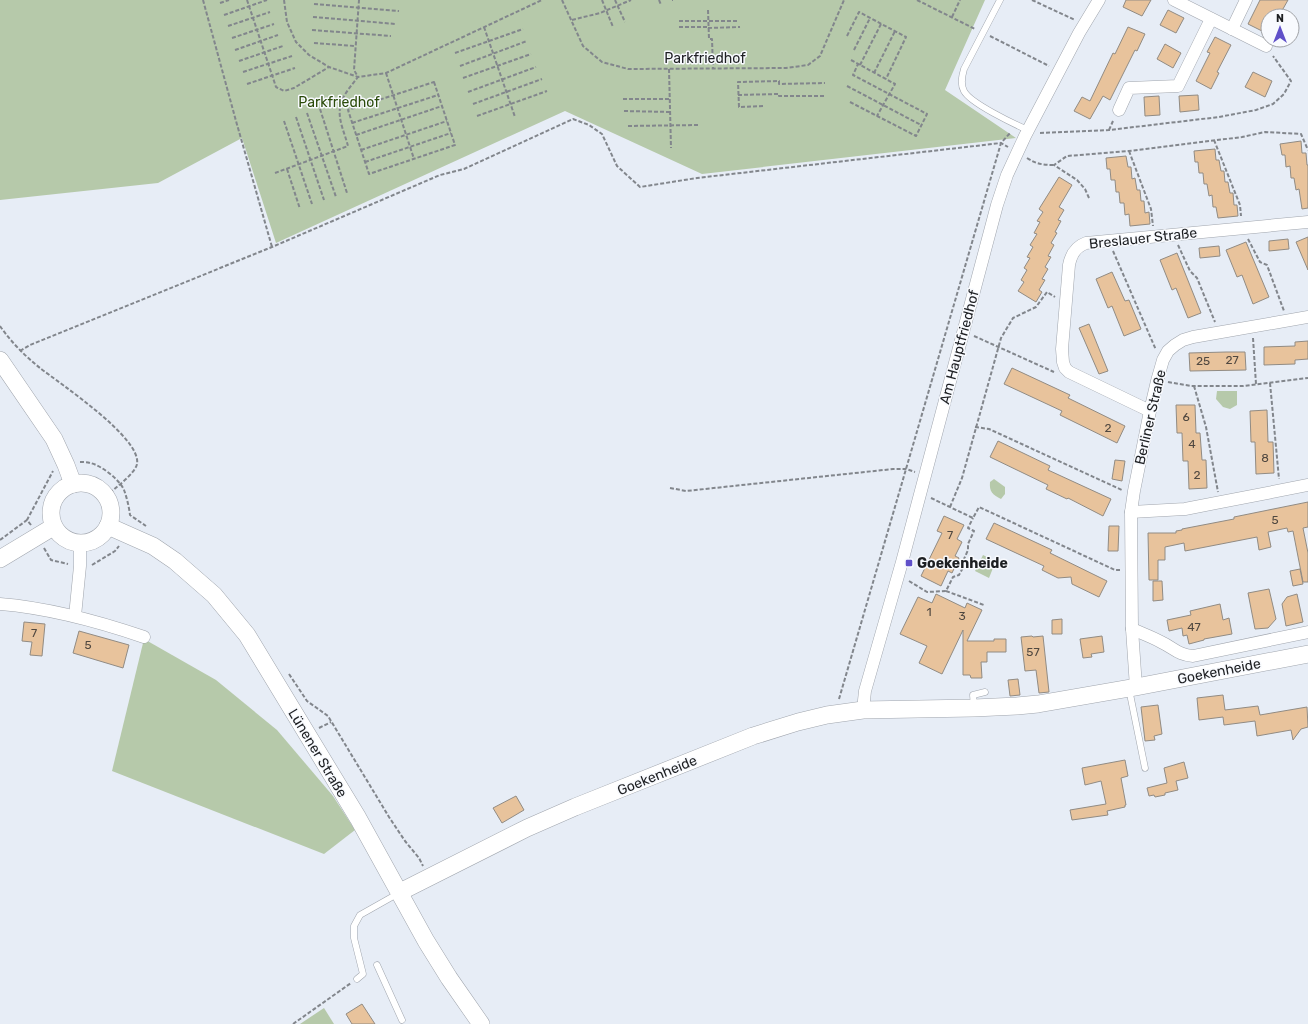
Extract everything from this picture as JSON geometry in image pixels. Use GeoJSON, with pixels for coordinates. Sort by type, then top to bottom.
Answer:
{"type":"FeatureCollection","features":[{"type":"Feature","properties":{"kind":"main road"},"geometry":{"type":"LineString","coordinates":[[0,360],[54,439],[73,484]]}},
{"type":"Feature","properties":{"kind":"main road"},"geometry":{"type":"LineString","coordinates":[[79,483],[91,485],[106,496],[111,508],[110,520],[105,532],[94,541],[80,544],[67,541],[53,527],[50,514],[53,501],[61,490],[73,484],[79,483]]}},
{"type":"Feature","properties":{"kind":"main road","name":"Lünener Straße"},"geometry":{"type":"LineString","coordinates":[[108,526],[153,546],[175,562],[214,595],[247,635],[358,818],[426,941],[449,978],[481,1024]]}},
{"type":"Feature","properties":{"kind":"main road"},"geometry":{"type":"LineString","coordinates":[[0,559],[53,527]]}},
{"type":"Feature","properties":{"kind":"main road","name":"Goekenheide"},"geometry":{"type":"LineString","coordinates":[[400,892],[527,828],[574,807],[753,736],[798,722],[863,710],[974,708],[1031,704],[1133,688],[1308,654]]}},
{"type":"Feature","properties":{"kind":"street","name":"Am Hauptfriedhof"},"geometry":{"type":"LineString","coordinates":[[863,710],[865,691],[899,575],[996,206],[1017,152],[1023,128],[1059,71],[1084,24],[1099,0]]}},
{"type":"Feature","properties":{"kind":"street"},"geometry":{"type":"LineString","coordinates":[[1174,0],[1260,43]]}},
{"type":"Feature","properties":{"kind":"street"},"geometry":{"type":"LineString","coordinates":[[1232,29],[1246,0]]}},
{"type":"Feature","properties":{"kind":"street"},"geometry":{"type":"LineString","coordinates":[[1119,110],[1129,88],[1178,86],[1211,19]]}},
{"type":"Feature","properties":{"kind":"street","name":"Breslauer Straße"},"geometry":{"type":"LineString","coordinates":[[1068,372],[1063,362],[1062,349],[1069,265],[1070,257],[1081,245],[1086,243],[1308,222]]}},
{"type":"Feature","properties":{"kind":"street","name":"Berliner Straße"},"geometry":{"type":"LineString","coordinates":[[1133,688],[1132,512],[1134,491],[1150,411],[1163,360],[1168,351],[1182,340],[1308,317]]}},
{"type":"Feature","properties":{"kind":"street"},"geometry":{"type":"LineString","coordinates":[[1068,372],[1150,411]]}},
{"type":"Feature","properties":{"kind":"street"},"geometry":{"type":"LineString","coordinates":[[1132,512],[1185,509],[1308,485]]}},
{"type":"Feature","properties":{"kind":"street"},"geometry":{"type":"LineString","coordinates":[[75,616],[80,566],[80,544]]}},
{"type":"Feature","properties":{"kind":"street"},"geometry":{"type":"LineString","coordinates":[[0,604],[75,616],[144,637]]}},
{"type":"Feature","properties":{"kind":"street"},"geometry":{"type":"LineString","coordinates":[[1132,629],[1162,642],[1184,655],[1193,656],[1308,632]]}},
{"type":"Feature","properties":{"kind":"lane"},"geometry":{"type":"LineString","coordinates":[[1000,0],[964,69],[961,81],[964,92],[972,100],[1023,128]]}},
{"type":"Feature","properties":{"kind":"lane"},"geometry":{"type":"LineString","coordinates":[[1133,688],[1145,768]]}},
{"type":"Feature","properties":{"kind":"lane"},"geometry":{"type":"LineString","coordinates":[[974,708],[973,695],[985,692]]}},
{"type":"Feature","properties":{"kind":"lane"},"geometry":{"type":"LineString","coordinates":[[357,979],[363,974],[354,938],[354,926],[360,915],[400,892]]}},
{"type":"Feature","properties":{"kind":"lane"},"geometry":{"type":"LineString","coordinates":[[377,965],[402,1020]]}},
{"type":"Feature","properties":{"kind":"path"},"geometry":{"type":"LineString","coordinates":[[203,0],[272,247]]}},
{"type":"Feature","properties":{"kind":"path"},"geometry":{"type":"LineString","coordinates":[[220,3],[229,0]]}},
{"type":"Feature","properties":{"kind":"path"},"geometry":{"type":"LineString","coordinates":[[247,0],[276,87],[284,91],[294,88],[329,66]]}},
{"type":"Feature","properties":{"kind":"path"},"geometry":{"type":"LineString","coordinates":[[224,15],[267,0]]}},
{"type":"Feature","properties":{"kind":"path"},"geometry":{"type":"LineString","coordinates":[[284,0],[287,22],[296,42],[309,55],[329,66],[358,77],[386,72],[542,0]]}},
{"type":"Feature","properties":{"kind":"path"},"geometry":{"type":"LineString","coordinates":[[358,77],[354,70],[359,0]]}},
{"type":"Feature","properties":{"kind":"path","name":"Parkfriedhof"},"geometry":{"type":"LineString","coordinates":[[562,0],[584,46],[602,62],[628,69],[786,68],[808,65],[820,56],[844,0]]}},
{"type":"Feature","properties":{"kind":"path"},"geometry":{"type":"LineString","coordinates":[[602,0],[613,27]]}},
{"type":"Feature","properties":{"kind":"path"},"geometry":{"type":"LineString","coordinates":[[615,0],[625,22]]}},
{"type":"Feature","properties":{"kind":"path"},"geometry":{"type":"LineString","coordinates":[[572,20],[606,11],[631,0]]}},
{"type":"Feature","properties":{"kind":"path"},"geometry":{"type":"LineString","coordinates":[[659,0],[661,5]]}},
{"type":"Feature","properties":{"kind":"path"},"geometry":{"type":"LineString","coordinates":[[917,0],[1059,71]]}},
{"type":"Feature","properties":{"kind":"path"},"geometry":{"type":"LineString","coordinates":[[952,17],[960,0]]}},
{"type":"Feature","properties":{"kind":"path"},"geometry":{"type":"LineString","coordinates":[[1032,0],[1050,10],[1084,24]]}},
{"type":"Feature","properties":{"kind":"path"},"geometry":{"type":"LineString","coordinates":[[314,4],[399,11]]}},
{"type":"Feature","properties":{"kind":"path"},"geometry":{"type":"LineString","coordinates":[[708,10],[709,39],[712,39],[713,68]]}},
{"type":"Feature","properties":{"kind":"path"},"geometry":{"type":"LineString","coordinates":[[228,26],[270,12]]}},
{"type":"Feature","properties":{"kind":"path"},"geometry":{"type":"LineString","coordinates":[[847,36],[859,12],[906,37],[886,79]]}},
{"type":"Feature","properties":{"kind":"path"},"geometry":{"type":"LineString","coordinates":[[313,17],[396,24]]}},
{"type":"Feature","properties":{"kind":"path"},"geometry":{"type":"LineString","coordinates":[[854,50],[870,18]]}},
{"type":"Feature","properties":{"kind":"path"},"geometry":{"type":"LineString","coordinates":[[678,21],[737,21]]}},
{"type":"Feature","properties":{"kind":"path"},"geometry":{"type":"LineString","coordinates":[[232,38],[274,24]]}},
{"type":"Feature","properties":{"kind":"path"},"geometry":{"type":"LineString","coordinates":[[850,102],[916,136],[927,114],[853,75],[881,24]]}},
{"type":"Feature","properties":{"kind":"path"},"geometry":{"type":"LineString","coordinates":[[484,27],[515,116]]}},
{"type":"Feature","properties":{"kind":"path"},"geometry":{"type":"LineString","coordinates":[[679,27],[740,27]]}},
{"type":"Feature","properties":{"kind":"path"},"geometry":{"type":"LineString","coordinates":[[455,53],[523,29]]}},
{"type":"Feature","properties":{"kind":"path"},"geometry":{"type":"LineString","coordinates":[[312,30],[391,36]]}},
{"type":"Feature","properties":{"kind":"path"},"geometry":{"type":"LineString","coordinates":[[874,72],[895,31]]}},
{"type":"Feature","properties":{"kind":"path"},"geometry":{"type":"LineString","coordinates":[[235,50],[278,35]]}},
{"type":"Feature","properties":{"kind":"path"},"geometry":{"type":"LineString","coordinates":[[460,66],[527,41]]}},
{"type":"Feature","properties":{"kind":"path"},"geometry":{"type":"LineString","coordinates":[[314,43],[355,46]]}},
{"type":"Feature","properties":{"kind":"path"},"geometry":{"type":"LineString","coordinates":[[239,61],[283,46]]}},
{"type":"Feature","properties":{"kind":"path"},"geometry":{"type":"LineString","coordinates":[[20,351],[30,345],[272,247],[440,175],[464,169],[573,120],[589,125],[602,134],[617,166],[640,187],[698,178],[1001,143],[1023,128],[1034,133],[1109,130],[1219,118],[1256,110],[1273,104],[1284,94],[1291,81],[1267,48]]}},
{"type":"Feature","properties":{"kind":"path"},"geometry":{"type":"LineString","coordinates":[[464,78],[531,54]]}},
{"type":"Feature","properties":{"kind":"path"},"geometry":{"type":"LineString","coordinates":[[243,72],[292,56]]}},
{"type":"Feature","properties":{"kind":"path"},"geometry":{"type":"LineString","coordinates":[[851,60],[895,84],[877,116]]}},
{"type":"Feature","properties":{"kind":"path"},"geometry":{"type":"LineString","coordinates":[[468,92],[536,67]]}},
{"type":"Feature","properties":{"kind":"path"},"geometry":{"type":"LineString","coordinates":[[247,84],[295,68]]}},
{"type":"Feature","properties":{"kind":"path"},"geometry":{"type":"LineString","coordinates":[[669,68],[671,148]]}},
{"type":"Feature","properties":{"kind":"path"},"geometry":{"type":"LineString","coordinates":[[386,72],[414,159]]}},
{"type":"Feature","properties":{"kind":"path"},"geometry":{"type":"LineString","coordinates":[[275,173],[348,146],[340,108],[343,98],[358,77]]}},
{"type":"Feature","properties":{"kind":"path"},"geometry":{"type":"LineString","coordinates":[[473,104],[542,79]]}},
{"type":"Feature","properties":{"kind":"path"},"geometry":{"type":"LineString","coordinates":[[763,106],[739,106],[738,82],[778,81],[779,84],[825,83]]}},
{"type":"Feature","properties":{"kind":"path"},"geometry":{"type":"LineString","coordinates":[[434,82],[455,145],[369,174],[348,110],[393,95],[434,82]]}},
{"type":"Feature","properties":{"kind":"path"},"geometry":{"type":"LineString","coordinates":[[847,86],[921,125]]}},
{"type":"Feature","properties":{"kind":"path"},"geometry":{"type":"LineString","coordinates":[[477,116],[547,91]]}},
{"type":"Feature","properties":{"kind":"path"},"geometry":{"type":"LineString","coordinates":[[738,95],[779,94],[779,96],[826,96]]}},
{"type":"Feature","properties":{"kind":"path"},"geometry":{"type":"LineString","coordinates":[[352,123],[438,95]]}},
{"type":"Feature","properties":{"kind":"path"},"geometry":{"type":"LineString","coordinates":[[624,99],[670,99]]}},
{"type":"Feature","properties":{"kind":"path"},"geometry":{"type":"LineString","coordinates":[[356,135],[442,106]]}},
{"type":"Feature","properties":{"kind":"path"},"geometry":{"type":"LineString","coordinates":[[320,108],[348,193]]}},
{"type":"Feature","properties":{"kind":"path"},"geometry":{"type":"LineString","coordinates":[[624,111],[670,112]]}},
{"type":"Feature","properties":{"kind":"path"},"geometry":{"type":"LineString","coordinates":[[307,113],[336,197]]}},
{"type":"Feature","properties":{"kind":"path"},"geometry":{"type":"LineString","coordinates":[[296,116],[324,200]]}},
{"type":"Feature","properties":{"kind":"path"},"geometry":{"type":"LineString","coordinates":[[284,121],[312,204]]}},
{"type":"Feature","properties":{"kind":"path"},"geometry":{"type":"LineString","coordinates":[[361,150],[447,121]]}},
{"type":"Feature","properties":{"kind":"path"},"geometry":{"type":"LineString","coordinates":[[628,126],[699,126]]}},
{"type":"Feature","properties":{"kind":"path"},"geometry":{"type":"LineString","coordinates":[[1054,166],[1067,156],[1242,137],[1265,132],[1301,134],[1308,150]]}},
{"type":"Feature","properties":{"kind":"path"},"geometry":{"type":"LineString","coordinates":[[365,162],[451,133]]}},
{"type":"Feature","properties":{"kind":"path"},"geometry":{"type":"LineString","coordinates":[[1214,140],[1240,206],[1243,229],[1260,262],[1267,265],[1288,321]]}},
{"type":"Feature","properties":{"kind":"path"},"geometry":{"type":"LineString","coordinates":[[836,714],[838,700],[1001,143]]}},
{"type":"Feature","properties":{"kind":"path"},"geometry":{"type":"LineString","coordinates":[[1130,150],[1151,209],[1154,237]]}},
{"type":"Feature","properties":{"kind":"path"},"geometry":{"type":"LineString","coordinates":[[1017,152],[1033,162],[1042,165],[1054,166],[1077,180],[1086,189],[1089,198]]}},
{"type":"Feature","properties":{"kind":"path"},"geometry":{"type":"LineString","coordinates":[[287,169],[300,209]]}},
{"type":"Feature","properties":{"kind":"path"},"geometry":{"type":"LineString","coordinates":[[1173,235],[1190,271],[1197,278],[1220,332]]}},
{"type":"Feature","properties":{"kind":"path"},"geometry":{"type":"LineString","coordinates":[[1108,241],[1155,349],[1163,360]]}},
{"type":"Feature","properties":{"kind":"path"},"geometry":{"type":"LineString","coordinates":[[950,507],[962,478],[1001,338],[1013,318],[1036,307],[1047,292],[1066,301]]}},
{"type":"Feature","properties":{"kind":"path"},"geometry":{"type":"LineString","coordinates":[[0,326],[20,351],[39,368],[102,415],[136,452],[137,463],[133,472],[106,496]]}},
{"type":"Feature","properties":{"kind":"path"},"geometry":{"type":"LineString","coordinates":[[1252,327],[1256,384]]}},
{"type":"Feature","properties":{"kind":"path"},"geometry":{"type":"LineString","coordinates":[[963,332],[1057,373],[1068,372]]}},
{"type":"Feature","properties":{"kind":"path"},"geometry":{"type":"LineString","coordinates":[[1157,381],[1194,386],[1244,386],[1308,378]]}},
{"type":"Feature","properties":{"kind":"path"},"geometry":{"type":"LineString","coordinates":[[1270,383],[1280,490]]}},
{"type":"Feature","properties":{"kind":"path"},"geometry":{"type":"LineString","coordinates":[[1194,386],[1206,427],[1220,502]]}},
{"type":"Feature","properties":{"kind":"path"},"geometry":{"type":"LineString","coordinates":[[975,427],[989,429],[1121,490],[1134,491]]}},
{"type":"Feature","properties":{"kind":"path"},"geometry":{"type":"LineString","coordinates":[[0,540],[27,520],[53,471],[66,465],[78,462],[91,463],[105,470],[120,483],[124,489],[130,515],[126,534],[115,551],[94,564],[86,566],[51,560],[27,520]]}},
{"type":"Feature","properties":{"kind":"path"},"geometry":{"type":"LineString","coordinates":[[670,488],[686,491],[893,469],[906,469]]}},
{"type":"Feature","properties":{"kind":"path"},"geometry":{"type":"LineString","coordinates":[[921,493],[973,518]]}},
{"type":"Feature","properties":{"kind":"path"},"geometry":{"type":"LineString","coordinates":[[946,591],[953,577],[959,575],[964,566],[964,559],[968,550],[968,544],[974,531],[968,528],[979,507],[1115,570],[1132,571]]}},
{"type":"Feature","properties":{"kind":"path"},"geometry":{"type":"LineString","coordinates":[[899,575],[927,592],[946,591],[984,605]]}},
{"type":"Feature","properties":{"kind":"path"},"geometry":{"type":"LineString","coordinates":[[293,1024],[357,979]]}},
{"type":"Feature","properties":{"kind":"green space","name":"Parkfriedhof"},"geometry":{"type":"Polygon","coordinates":[[[0,0],[985,0],[945,90],[1016,138],[702,174],[565,111],[276,243],[242,138],[158,183],[0,200],[0,0]]]}},
{"type":"Feature","properties":{"kind":"green space"},"geometry":{"type":"Polygon","coordinates":[[[1217,391],[1237,391],[1237,405],[1230,409],[1223,407],[1216,399],[1217,391]]]}},
{"type":"Feature","properties":{"kind":"green space"},"geometry":{"type":"Polygon","coordinates":[[[994,479],[1005,487],[1005,494],[1001,499],[991,491],[990,482],[994,479]]]}},
{"type":"Feature","properties":{"kind":"green space"},"geometry":{"type":"Polygon","coordinates":[[[983,555],[991,559],[993,568],[989,578],[975,571],[983,555]]]}},
{"type":"Feature","properties":{"kind":"green space"},"geometry":{"type":"Polygon","coordinates":[[[144,639],[216,680],[277,730],[333,796],[355,830],[324,854],[112,771],[144,639]]]}},
{"type":"Feature","properties":{"kind":"green space"},"geometry":{"type":"Polygon","coordinates":[[[324,1008],[334,1024],[300,1024],[324,1008]]]}},
{"type":"Feature","properties":{"kind":"building"},"geometry":{"type":"Polygon","coordinates":[[[1126,0],[1151,0],[1142,16],[1123,7],[1126,0]]]}},
{"type":"Feature","properties":{"kind":"building"},"geometry":{"type":"Polygon","coordinates":[[[1260,0],[1288,0],[1284,8],[1260,8],[1260,30],[1248,24],[1260,0]]]}},
{"type":"Feature","properties":{"kind":"building"},"geometry":{"type":"Polygon","coordinates":[[[1168,10],[1184,18],[1176,33],[1160,25],[1168,10]]]}},
{"type":"Feature","properties":{"kind":"building"},"geometry":{"type":"Polygon","coordinates":[[[1128,27],[1145,34],[1137,51],[1135,50],[1110,100],[1103,96],[1090,119],[1074,111],[1082,97],[1090,101],[1113,53],[1115,54],[1128,27]]]}},
{"type":"Feature","properties":{"kind":"building"},"geometry":{"type":"Polygon","coordinates":[[[1215,37],[1231,45],[1217,72],[1219,73],[1211,89],[1196,81],[1210,53],[1207,52],[1215,37]]]}},
{"type":"Feature","properties":{"kind":"building"},"geometry":{"type":"Polygon","coordinates":[[[1165,44],[1181,53],[1173,68],[1157,59],[1165,44]]]}},
{"type":"Feature","properties":{"kind":"building"},"geometry":{"type":"Polygon","coordinates":[[[1253,72],[1272,81],[1265,97],[1245,87],[1253,72]]]}},
{"type":"Feature","properties":{"kind":"building"},"geometry":{"type":"Polygon","coordinates":[[[1198,95],[1199,110],[1180,112],[1179,96],[1198,95]]]}},
{"type":"Feature","properties":{"kind":"building"},"geometry":{"type":"Polygon","coordinates":[[[1159,96],[1160,115],[1145,116],[1144,97],[1159,96]]]}},
{"type":"Feature","properties":{"kind":"building"},"geometry":{"type":"Polygon","coordinates":[[[1301,141],[1302,153],[1306,153],[1308,165],[1308,208],[1302,209],[1299,189],[1296,190],[1294,178],[1291,178],[1290,166],[1286,167],[1285,155],[1282,155],[1280,144],[1301,141]]]}},
{"type":"Feature","properties":{"kind":"building"},"geometry":{"type":"Polygon","coordinates":[[[1215,149],[1216,160],[1219,160],[1221,171],[1224,171],[1225,182],[1228,182],[1230,193],[1233,193],[1234,205],[1237,205],[1238,216],[1218,218],[1216,207],[1213,207],[1212,195],[1209,196],[1207,184],[1204,184],[1203,173],[1199,173],[1198,162],[1195,162],[1194,151],[1215,149]]]}},
{"type":"Feature","properties":{"kind":"building"},"geometry":{"type":"Polygon","coordinates":[[[1126,156],[1128,167],[1131,167],[1132,179],[1135,178],[1137,190],[1140,190],[1141,201],[1144,201],[1145,213],[1149,212],[1150,224],[1130,226],[1129,214],[1125,215],[1124,203],[1120,203],[1119,192],[1116,192],[1115,180],[1111,180],[1110,169],[1107,169],[1106,158],[1126,156]]]}},
{"type":"Feature","properties":{"kind":"building"},"geometry":{"type":"Polygon","coordinates":[[[1059,177],[1072,185],[1059,207],[1064,210],[1058,220],[1061,221],[1055,232],[1057,233],[1051,243],[1054,245],[1048,256],[1051,257],[1045,267],[1048,269],[1042,279],[1045,280],[1039,290],[1042,292],[1036,302],[1018,291],[1024,282],[1021,280],[1027,270],[1024,268],[1030,258],[1027,257],[1033,247],[1030,245],[1037,234],[1034,233],[1040,222],[1037,221],[1043,212],[1039,209],[1059,177]]]}},
{"type":"Feature","properties":{"kind":"building"},"geometry":{"type":"Polygon","coordinates":[[[1308,237],[1308,270],[1296,242],[1308,237]]]}},
{"type":"Feature","properties":{"kind":"building"},"geometry":{"type":"Polygon","coordinates":[[[1288,239],[1289,249],[1269,251],[1269,241],[1288,239]]]}},
{"type":"Feature","properties":{"kind":"building"},"geometry":{"type":"Polygon","coordinates":[[[1246,242],[1269,297],[1253,304],[1242,275],[1237,277],[1226,250],[1246,242]]]}},
{"type":"Feature","properties":{"kind":"building"},"geometry":{"type":"Polygon","coordinates":[[[1219,246],[1220,256],[1200,258],[1199,248],[1219,246]]]}},
{"type":"Feature","properties":{"kind":"building"},"geometry":{"type":"Polygon","coordinates":[[[1177,253],[1201,313],[1188,318],[1176,288],[1172,290],[1160,260],[1177,253]]]}},
{"type":"Feature","properties":{"kind":"building"},"geometry":{"type":"Polygon","coordinates":[[[1112,272],[1125,301],[1129,300],[1141,329],[1124,336],[1112,306],[1108,308],[1096,279],[1112,272]]]}},
{"type":"Feature","properties":{"kind":"building"},"geometry":{"type":"Polygon","coordinates":[[[1089,324],[1108,371],[1099,374],[1079,328],[1089,324]]]}},
{"type":"Feature","properties":{"kind":"building"},"geometry":{"type":"Polygon","coordinates":[[[1308,341],[1308,359],[1295,360],[1295,364],[1264,365],[1264,347],[1295,346],[1295,342],[1308,341]]]}},
{"type":"Feature","properties":{"kind":"building"},"geometry":{"type":"Polygon","coordinates":[[[1245,352],[1246,370],[1190,371],[1189,353],[1245,352]]]}},
{"type":"Feature","properties":{"kind":"building"},"geometry":{"type":"Polygon","coordinates":[[[1012,368],[1070,395],[1068,398],[1125,426],[1117,443],[1060,415],[1062,411],[1004,384],[1012,368]]]}},
{"type":"Feature","properties":{"kind":"building"},"geometry":{"type":"Polygon","coordinates":[[[1176,405],[1195,405],[1196,433],[1200,433],[1202,460],[1206,460],[1207,488],[1189,489],[1188,461],[1183,461],[1182,433],[1177,433],[1176,405]]]}},
{"type":"Feature","properties":{"kind":"building"},"geometry":{"type":"Polygon","coordinates":[[[1267,410],[1268,442],[1273,442],[1274,473],[1256,474],[1255,442],[1251,442],[1250,411],[1267,410]]]}},
{"type":"Feature","properties":{"kind":"building"},"geometry":{"type":"Polygon","coordinates":[[[998,441],[1050,466],[1048,470],[1111,499],[1103,516],[1068,498],[1067,499],[1046,489],[1048,485],[990,457],[998,441]]]}},
{"type":"Feature","properties":{"kind":"building"},"geometry":{"type":"Polygon","coordinates":[[[1115,460],[1125,461],[1122,481],[1112,479],[1115,460]]]}},
{"type":"Feature","properties":{"kind":"building"},"geometry":{"type":"Polygon","coordinates":[[[1308,502],[1308,527],[1303,528],[1308,553],[1308,582],[1303,582],[1293,531],[1288,532],[1287,528],[1268,532],[1271,547],[1259,550],[1257,537],[1185,551],[1184,543],[1165,547],[1165,560],[1158,560],[1158,580],[1149,580],[1148,533],[1176,533],[1176,531],[1182,529],[1308,502]]]}},
{"type":"Feature","properties":{"kind":"building"},"geometry":{"type":"Polygon","coordinates":[[[944,516],[964,525],[957,539],[962,542],[955,556],[959,558],[952,573],[948,571],[941,586],[921,576],[942,533],[937,531],[944,516]]]}},
{"type":"Feature","properties":{"kind":"building"},"geometry":{"type":"Polygon","coordinates":[[[994,523],[1052,550],[1050,553],[1107,581],[1099,597],[1072,584],[1071,577],[1058,578],[1042,570],[1044,566],[986,539],[994,523]]]}},
{"type":"Feature","properties":{"kind":"building"},"geometry":{"type":"Polygon","coordinates":[[[1109,526],[1119,526],[1118,551],[1108,551],[1109,526]]]}},
{"type":"Feature","properties":{"kind":"building"},"geometry":{"type":"Polygon","coordinates":[[[1300,569],[1303,584],[1293,586],[1290,571],[1300,569]]]}},
{"type":"Feature","properties":{"kind":"building"},"geometry":{"type":"Polygon","coordinates":[[[1153,581],[1162,581],[1163,600],[1153,601],[1153,581]]]}},
{"type":"Feature","properties":{"kind":"building"},"geometry":{"type":"Polygon","coordinates":[[[1269,589],[1276,619],[1268,628],[1255,629],[1248,593],[1269,589]]]}},
{"type":"Feature","properties":{"kind":"building"},"geometry":{"type":"Polygon","coordinates":[[[936,594],[965,608],[967,603],[982,610],[967,641],[994,641],[994,639],[1006,639],[1006,652],[987,652],[987,662],[981,662],[982,678],[971,678],[970,675],[963,675],[963,630],[942,674],[919,663],[927,646],[900,634],[918,597],[932,603],[936,594]]]}},
{"type":"Feature","properties":{"kind":"building"},"geometry":{"type":"Polygon","coordinates":[[[1297,594],[1303,622],[1286,626],[1282,604],[1287,597],[1297,594]]]}},
{"type":"Feature","properties":{"kind":"building"},"geometry":{"type":"Polygon","coordinates":[[[1220,604],[1223,620],[1229,618],[1232,634],[1204,639],[1189,644],[1187,635],[1183,636],[1182,628],[1169,631],[1167,620],[1191,615],[1190,611],[1220,604]]]}},
{"type":"Feature","properties":{"kind":"building"},"geometry":{"type":"Polygon","coordinates":[[[1062,619],[1062,634],[1052,634],[1052,620],[1062,619]]]}},
{"type":"Feature","properties":{"kind":"building"},"geometry":{"type":"Polygon","coordinates":[[[24,622],[45,624],[42,656],[30,655],[32,642],[22,641],[24,622]]]}},
{"type":"Feature","properties":{"kind":"building"},"geometry":{"type":"Polygon","coordinates":[[[79,631],[129,645],[123,668],[73,653],[79,631]]]}},
{"type":"Feature","properties":{"kind":"building"},"geometry":{"type":"Polygon","coordinates":[[[1043,636],[1049,692],[1039,693],[1036,670],[1025,671],[1021,637],[1043,636]]]}},
{"type":"Feature","properties":{"kind":"building"},"geometry":{"type":"Polygon","coordinates":[[[1102,636],[1104,652],[1091,654],[1092,657],[1083,658],[1080,639],[1102,636]]]}},
{"type":"Feature","properties":{"kind":"building"},"geometry":{"type":"Polygon","coordinates":[[[1018,679],[1020,695],[1010,696],[1008,680],[1018,679]]]}},
{"type":"Feature","properties":{"kind":"building"},"geometry":{"type":"Polygon","coordinates":[[[1223,695],[1225,710],[1258,706],[1260,715],[1307,707],[1308,727],[1301,729],[1293,740],[1291,730],[1257,736],[1255,721],[1224,725],[1223,717],[1199,720],[1197,698],[1223,695]]]}},
{"type":"Feature","properties":{"kind":"building"},"geometry":{"type":"Polygon","coordinates":[[[1158,705],[1162,734],[1154,736],[1155,740],[1145,741],[1141,707],[1158,705]]]}},
{"type":"Feature","properties":{"kind":"building"},"geometry":{"type":"Polygon","coordinates":[[[1125,760],[1128,776],[1121,778],[1126,805],[1125,807],[1107,811],[1108,815],[1072,820],[1070,810],[1106,804],[1101,781],[1085,785],[1082,768],[1125,760]]]}},
{"type":"Feature","properties":{"kind":"building"},"geometry":{"type":"Polygon","coordinates":[[[1184,762],[1188,778],[1176,781],[1178,790],[1165,793],[1165,795],[1155,797],[1154,795],[1149,796],[1147,788],[1167,783],[1164,768],[1184,762]]]}},
{"type":"Feature","properties":{"kind":"building"},"geometry":{"type":"Polygon","coordinates":[[[516,796],[524,810],[502,823],[493,808],[516,796]]]}},
{"type":"Feature","properties":{"kind":"building"},"geometry":{"type":"Polygon","coordinates":[[[362,1004],[375,1024],[352,1024],[346,1014],[362,1004]]]}},
{"type":"Feature","properties":{"kind":"place","name":"Goekenheide"},"geometry":{"type":"Point","coordinates":[909,563]}}]}
